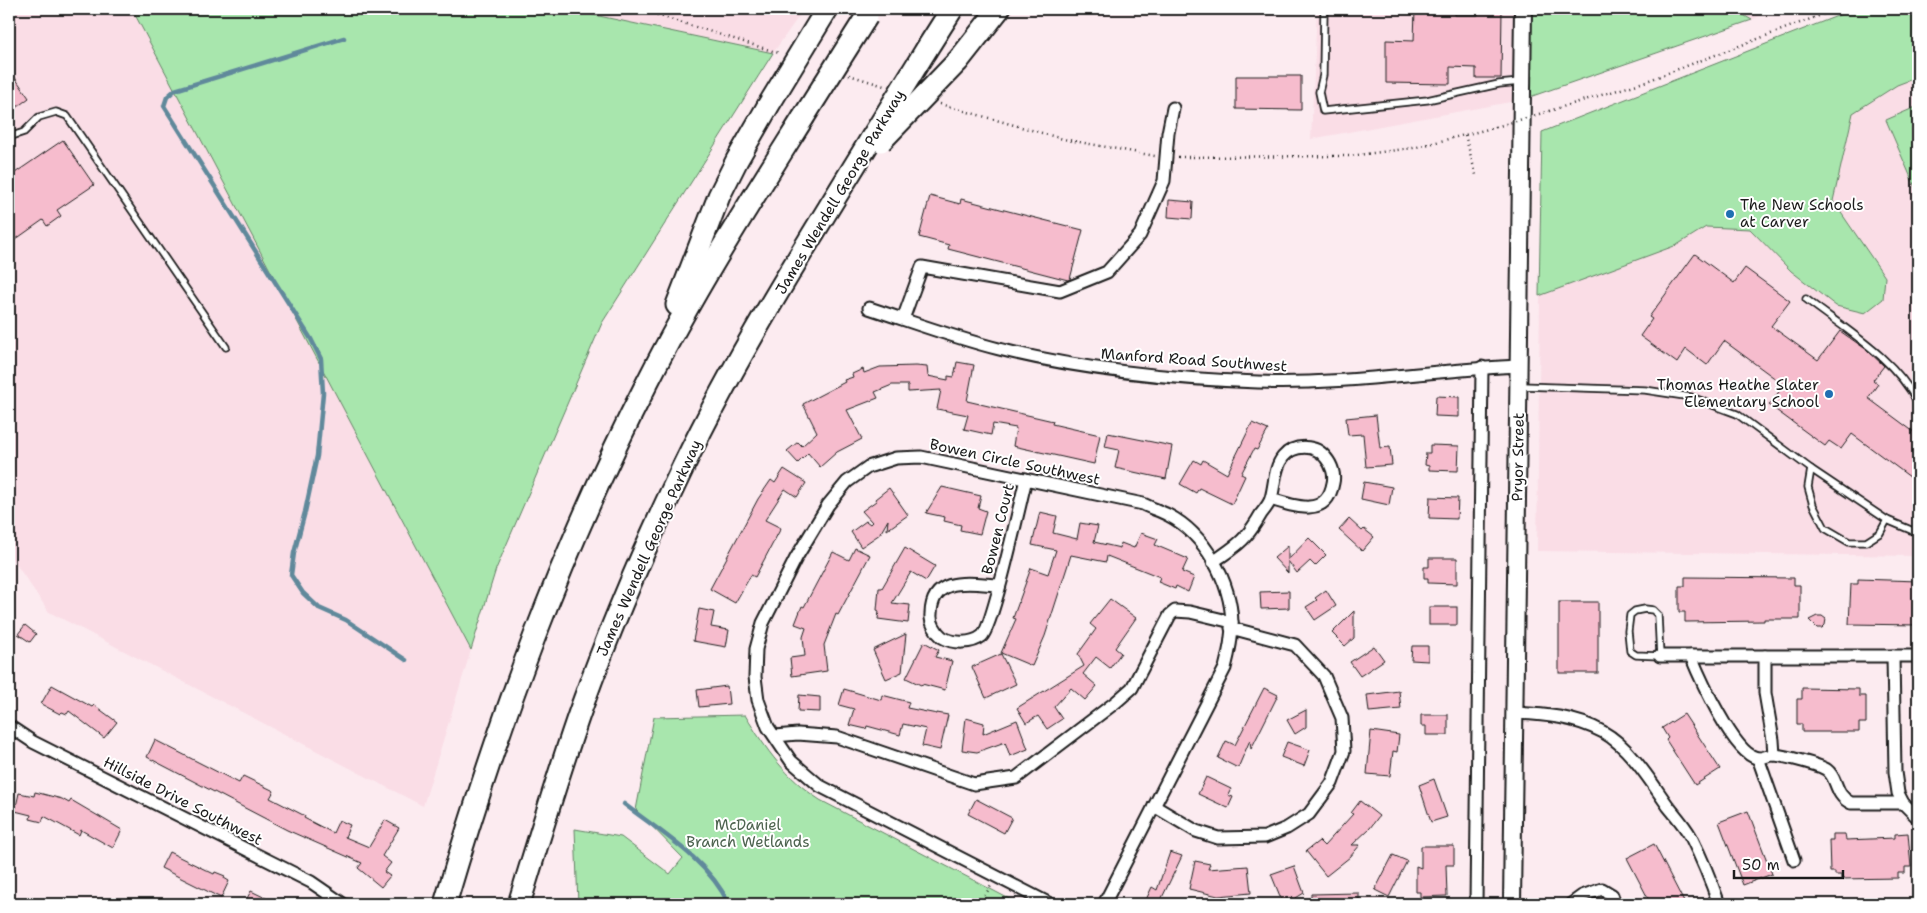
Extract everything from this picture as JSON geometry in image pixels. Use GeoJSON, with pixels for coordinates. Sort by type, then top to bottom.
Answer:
{"type":"FeatureCollection","features":[{"type":"Feature","properties":{"kind":"highway"},"geometry":{"type":"LineString","coordinates":[[649,379],[720,196],[737,160],[826,9]]}},
{"type":"Feature","properties":{"kind":"highway","name":"James Wendell George Parkway"},"geometry":{"type":"LineString","coordinates":[[519,904],[547,809],[582,706],[621,606],[674,484],[735,365],[840,190],[876,140],[926,50],[952,9]]}},
{"type":"Feature","properties":{"kind":"highway"},"geometry":{"type":"LineString","coordinates":[[876,140],[958,61],[999,9]]}},
{"type":"Feature","properties":{"kind":"highway"},"geometry":{"type":"LineString","coordinates":[[446,904],[488,766],[542,616],[585,512],[649,379],[693,299],[869,12]]}},
{"type":"Feature","properties":{"kind":"main road","name":"Pryor Street"},"geometry":{"type":"LineString","coordinates":[[1512,904],[1523,9]]}},
{"type":"Feature","properties":{"kind":"street"},"geometry":{"type":"LineString","coordinates":[[903,319],[922,267],[1060,291],[1107,272],[1140,236],[1164,181],[1168,133],[1174,108]]}},
{"type":"Feature","properties":{"kind":"street","name":"Manford Road Southwest"},"geometry":{"type":"LineString","coordinates":[[869,308],[999,349],[1104,370],[1153,375],[1259,382],[1317,381],[1417,375],[1482,367],[1519,366]]}},
{"type":"Feature","properties":{"kind":"street"},"geometry":{"type":"LineString","coordinates":[[1476,904],[1482,367]]}},
{"type":"Feature","properties":{"kind":"street"},"geometry":{"type":"LineString","coordinates":[[1213,562],[1246,538],[1271,499],[1275,476],[1282,458],[1291,450],[1304,447],[1315,450],[1326,457],[1334,477],[1331,492],[1325,502],[1316,506],[1301,508],[1271,499]]}},
{"type":"Feature","properties":{"kind":"street","name":"Bowen Circle Southwest"},"geometry":{"type":"LineString","coordinates":[[1050,904],[820,786],[791,761],[768,727],[758,700],[755,677],[756,650],[764,623],[796,558],[828,505],[847,482],[868,467],[896,458],[921,457],[1143,504],[1169,515],[1189,530],[1205,548],[1220,573],[1228,597],[1232,625],[1230,648],[1225,668],[1104,904]]}},
{"type":"Feature","properties":{"kind":"street","name":"Bowen Court"},"geometry":{"type":"LineString","coordinates":[[999,585],[959,583],[948,585],[938,592],[933,603],[930,615],[933,626],[941,636],[952,642],[968,642],[981,636],[988,627],[999,585],[1026,479]]}},
{"type":"Feature","properties":{"kind":"street"},"geometry":{"type":"LineString","coordinates":[[775,736],[798,734],[837,737],[974,784],[1016,778],[1132,688],[1170,615],[1175,611],[1190,612],[1295,645],[1324,676],[1342,718],[1344,751],[1332,783],[1309,814],[1287,828],[1265,837],[1218,838],[1196,831],[1154,806]]}},
{"type":"Feature","properties":{"kind":"street"},"geometry":{"type":"LineString","coordinates":[[1660,656],[1918,656]]}},
{"type":"Feature","properties":{"kind":"street"},"geometry":{"type":"LineString","coordinates":[[1691,656],[1709,698],[1742,749],[1751,756],[1758,758],[1774,755],[1817,765],[1828,770],[1844,800],[1851,803],[1903,803]]}},
{"type":"Feature","properties":{"kind":"street"},"geometry":{"type":"LineString","coordinates":[[1765,656],[1765,692],[1774,740],[1774,755]]}},
{"type":"Feature","properties":{"kind":"street"},"geometry":{"type":"LineString","coordinates":[[1893,656],[1895,772],[1898,793],[1903,803],[1918,818]]}},
{"type":"Feature","properties":{"kind":"street"},"geometry":{"type":"LineString","coordinates":[[1514,713],[1548,715],[1572,719],[1604,732],[1620,746],[1641,769],[1690,836],[1710,878],[1719,904]]}},
{"type":"Feature","properties":{"kind":"street","name":"Hillside Drive Southwest"},"geometry":{"type":"LineString","coordinates":[[9,726],[33,742],[311,882],[343,904]]}},
{"type":"Feature","properties":{"kind":"street"},"geometry":{"type":"LineString","coordinates":[[1758,758],[1794,860]]}},
{"type":"Feature","properties":{"kind":"street"},"geometry":{"type":"LineString","coordinates":[[1571,904],[1582,896],[1602,890],[1612,895],[1616,904]]}},
{"type":"Feature","properties":{"kind":"lane"},"geometry":{"type":"LineString","coordinates":[[1324,9],[1323,75],[1319,92],[1323,111],[1426,100],[1499,84],[1522,81]]}},
{"type":"Feature","properties":{"kind":"lane"},"geometry":{"type":"LineString","coordinates":[[9,137],[24,132],[39,117],[56,112],[67,116],[226,347]]}},
{"type":"Feature","properties":{"kind":"lane"},"geometry":{"type":"LineString","coordinates":[[1806,299],[1890,363],[1913,393],[1918,403]]}},
{"type":"Feature","properties":{"kind":"lane"},"geometry":{"type":"LineString","coordinates":[[1519,386],[1646,390],[1692,397],[1737,414],[1811,469],[1887,520],[1918,533]]}},
{"type":"Feature","properties":{"kind":"lane"},"geometry":{"type":"LineString","coordinates":[[1811,469],[1808,487],[1813,505],[1825,528],[1849,542],[1866,542],[1880,533],[1887,520]]}},
{"type":"Feature","properties":{"kind":"lane"},"geometry":{"type":"LineString","coordinates":[[1653,610],[1658,615],[1660,656],[1636,655],[1630,651],[1628,621],[1630,615],[1635,611],[1653,610]]}},
{"type":"Feature","properties":{"kind":"path"},"geometry":{"type":"LineString","coordinates":[[638,9],[780,53]]}},
{"type":"Feature","properties":{"kind":"path"},"geometry":{"type":"LineString","coordinates":[[931,101],[1063,139],[1141,154],[1166,157],[1210,158],[1349,156],[1413,148],[1465,136],[1549,111],[1644,82],[1837,9]]}},
{"type":"Feature","properties":{"kind":"path"},"geometry":{"type":"LineString","coordinates":[[846,74],[884,86]]}},
{"type":"Feature","properties":{"kind":"path"},"geometry":{"type":"LineString","coordinates":[[1465,136],[1476,175]]}},
{"type":"Feature","properties":{"kind":"path"},"geometry":{"type":"LineString","coordinates":[[979,904],[997,877]]}},
{"type":"Feature","properties":{"kind":"shaded area"},"geometry":{"type":"Polygon","coordinates":[[[9,9],[132,9],[471,650],[423,806],[49,612],[9,554],[9,9]]]}},
{"type":"Feature","properties":{"kind":"shaded area"},"geometry":{"type":"Polygon","coordinates":[[[566,9],[804,9],[773,53],[566,9]]]}},
{"type":"Feature","properties":{"kind":"shaded area"},"geometry":{"type":"Polygon","coordinates":[[[1317,9],[1523,9],[1521,100],[1311,139],[1317,9]]]}},
{"type":"Feature","properties":{"kind":"shaded area"},"geometry":{"type":"Polygon","coordinates":[[[1733,9],[1773,9],[1752,20],[1733,9]]]}},
{"type":"Feature","properties":{"kind":"shaded area","name":"The New Schools at Carver"},"geometry":{"type":"Polygon","coordinates":[[[1855,9],[1918,9],[1918,556],[1537,551],[1542,132],[1855,9]]]}},
{"type":"Feature","properties":{"kind":"green space"},"geometry":{"type":"Polygon","coordinates":[[[132,9],[566,9],[773,53],[602,323],[496,569],[471,650],[132,9]]]}},
{"type":"Feature","properties":{"kind":"green space"},"geometry":{"type":"Polygon","coordinates":[[[1523,9],[1733,9],[1752,20],[1521,100],[1523,9]]]}},
{"type":"Feature","properties":{"kind":"green space"},"geometry":{"type":"Polygon","coordinates":[[[1855,9],[1918,9],[1918,77],[1897,85],[1853,113],[1833,201],[1885,277],[1883,299],[1865,313],[1836,306],[1791,271],[1750,229],[1706,227],[1677,245],[1539,296],[1542,132],[1855,9]]]}},
{"type":"Feature","properties":{"kind":"green space"},"geometry":{"type":"Polygon","coordinates":[[[1918,106],[1918,194],[1886,120],[1918,106]]]}},
{"type":"Feature","properties":{"kind":"green space","name":"McDaniel Branch Wetlands"},"geometry":{"type":"Polygon","coordinates":[[[745,715],[778,762],[797,782],[820,800],[1019,904],[578,904],[575,829],[621,837],[670,874],[683,858],[636,810],[654,717],[745,715]]]}},
{"type":"Feature","properties":{"kind":"building"},"geometry":{"type":"Polygon","coordinates":[[[1415,9],[1455,9],[1455,15],[1478,15],[1478,9],[1502,9],[1501,78],[1476,78],[1476,68],[1450,67],[1450,84],[1386,83],[1386,40],[1414,41],[1415,9]]]}},
{"type":"Feature","properties":{"kind":"building"},"geometry":{"type":"Polygon","coordinates":[[[9,69],[29,98],[9,113],[9,69]]]}},
{"type":"Feature","properties":{"kind":"building"},"geometry":{"type":"Polygon","coordinates":[[[1236,76],[1301,76],[1301,110],[1236,109],[1236,76]]]}},
{"type":"Feature","properties":{"kind":"building"},"geometry":{"type":"Polygon","coordinates":[[[63,140],[94,185],[57,210],[61,216],[47,226],[43,220],[9,244],[9,177],[63,140]]]}},
{"type":"Feature","properties":{"kind":"building"},"geometry":{"type":"Polygon","coordinates":[[[930,196],[960,204],[961,199],[1083,230],[1070,279],[948,249],[949,245],[919,237],[930,196]]]}},
{"type":"Feature","properties":{"kind":"building"},"geometry":{"type":"Polygon","coordinates":[[[1169,200],[1193,202],[1192,219],[1168,217],[1169,200]]]}},
{"type":"Feature","properties":{"kind":"building"},"geometry":{"type":"Polygon","coordinates":[[[1695,254],[1734,283],[1745,268],[1790,301],[1771,326],[1818,360],[1840,331],[1867,350],[1884,366],[1873,380],[1878,384],[1868,398],[1918,435],[1918,483],[1852,434],[1841,449],[1829,441],[1825,446],[1769,405],[1784,385],[1724,341],[1707,365],[1686,349],[1677,363],[1640,336],[1652,319],[1649,317],[1695,254]]]}},
{"type":"Feature","properties":{"kind":"building"},"geometry":{"type":"Polygon","coordinates":[[[957,362],[974,365],[967,401],[1053,421],[1052,424],[1100,435],[1094,464],[1013,446],[1016,428],[993,424],[991,435],[964,429],[968,415],[937,409],[941,390],[908,392],[908,385],[892,385],[875,392],[878,398],[847,410],[862,439],[837,452],[820,467],[808,453],[798,463],[787,451],[798,442],[802,446],[817,432],[803,404],[845,382],[844,380],[853,377],[852,374],[863,369],[864,373],[880,367],[916,366],[927,367],[928,376],[948,380],[948,376],[954,377],[957,362]]]}},
{"type":"Feature","properties":{"kind":"building"},"geometry":{"type":"Polygon","coordinates":[[[1436,396],[1459,397],[1459,417],[1435,416],[1436,396]]]}},
{"type":"Feature","properties":{"kind":"building"},"geometry":{"type":"Polygon","coordinates":[[[1376,415],[1380,448],[1390,447],[1392,465],[1366,467],[1363,434],[1348,435],[1346,418],[1376,415]]]}},
{"type":"Feature","properties":{"kind":"building"},"geometry":{"type":"Polygon","coordinates":[[[1252,423],[1268,430],[1257,450],[1254,449],[1241,474],[1245,476],[1232,504],[1199,488],[1196,493],[1180,484],[1194,460],[1201,464],[1203,460],[1227,474],[1252,423]]]}},
{"type":"Feature","properties":{"kind":"building"},"geometry":{"type":"Polygon","coordinates":[[[1108,433],[1172,446],[1166,479],[1115,468],[1119,450],[1105,447],[1108,433]]]}},
{"type":"Feature","properties":{"kind":"building"},"geometry":{"type":"Polygon","coordinates":[[[1430,445],[1459,446],[1458,471],[1429,470],[1429,466],[1425,465],[1426,453],[1430,453],[1430,445]]]}},
{"type":"Feature","properties":{"kind":"building"},"geometry":{"type":"Polygon","coordinates":[[[784,469],[806,483],[797,497],[785,489],[765,520],[781,528],[755,577],[751,575],[735,603],[710,589],[758,499],[771,480],[775,483],[784,469]]]}},
{"type":"Feature","properties":{"kind":"building"},"geometry":{"type":"Polygon","coordinates":[[[1364,482],[1392,487],[1389,505],[1361,499],[1364,482]]]}},
{"type":"Feature","properties":{"kind":"building"},"geometry":{"type":"Polygon","coordinates":[[[942,487],[981,496],[978,508],[986,511],[980,534],[960,530],[961,525],[944,521],[945,517],[926,513],[942,487]]]}},
{"type":"Feature","properties":{"kind":"building"},"geometry":{"type":"Polygon","coordinates":[[[889,488],[908,515],[887,530],[888,520],[880,534],[861,547],[851,532],[866,521],[870,524],[872,522],[862,511],[889,488]]]}},
{"type":"Feature","properties":{"kind":"building"},"geometry":{"type":"Polygon","coordinates":[[[1430,497],[1458,498],[1457,519],[1429,518],[1430,497]]]}},
{"type":"Feature","properties":{"kind":"building"},"geometry":{"type":"Polygon","coordinates":[[[1040,512],[1057,516],[1053,533],[1077,539],[1080,523],[1098,526],[1094,542],[1120,548],[1121,543],[1134,548],[1141,533],[1158,539],[1155,545],[1188,559],[1182,572],[1194,577],[1188,592],[1176,586],[1175,589],[1158,582],[1160,577],[1107,556],[1106,562],[1071,555],[1045,636],[1032,666],[1001,653],[1016,619],[1013,618],[1031,568],[1048,574],[1056,550],[1032,545],[1040,512]]]}},
{"type":"Feature","properties":{"kind":"building"},"geometry":{"type":"Polygon","coordinates":[[[1349,519],[1362,531],[1364,529],[1374,537],[1362,551],[1339,530],[1349,519]]]}},
{"type":"Feature","properties":{"kind":"building"},"geometry":{"type":"Polygon","coordinates":[[[1309,538],[1326,555],[1315,566],[1310,561],[1297,573],[1288,561],[1288,573],[1274,558],[1288,546],[1288,560],[1309,538]]]}},
{"type":"Feature","properties":{"kind":"building"},"geometry":{"type":"Polygon","coordinates":[[[855,548],[870,555],[838,615],[836,614],[824,645],[827,671],[792,676],[790,658],[805,656],[803,637],[806,628],[795,624],[802,606],[804,607],[833,552],[849,560],[855,548]]]}},
{"type":"Feature","properties":{"kind":"building"},"geometry":{"type":"Polygon","coordinates":[[[905,548],[935,566],[926,581],[911,572],[892,603],[910,605],[908,623],[878,619],[879,588],[882,588],[905,548]]]}},
{"type":"Feature","properties":{"kind":"building"},"geometry":{"type":"Polygon","coordinates":[[[1429,558],[1457,558],[1457,584],[1428,583],[1428,578],[1424,578],[1424,567],[1429,567],[1429,558]]]}},
{"type":"Feature","properties":{"kind":"building"},"geometry":{"type":"Polygon","coordinates":[[[1685,577],[1794,578],[1794,585],[1800,585],[1800,619],[1685,622],[1685,612],[1679,612],[1679,586],[1685,586],[1685,577]]]}},
{"type":"Feature","properties":{"kind":"building"},"geometry":{"type":"Polygon","coordinates":[[[1858,579],[1918,581],[1918,625],[1849,624],[1851,584],[1858,584],[1858,579]]]}},
{"type":"Feature","properties":{"kind":"building"},"geometry":{"type":"Polygon","coordinates":[[[1326,590],[1336,606],[1315,620],[1306,607],[1317,600],[1315,598],[1326,590]]]}},
{"type":"Feature","properties":{"kind":"building"},"geometry":{"type":"Polygon","coordinates":[[[1289,591],[1289,608],[1261,609],[1260,592],[1289,591]]]}},
{"type":"Feature","properties":{"kind":"building"},"geometry":{"type":"Polygon","coordinates":[[[1110,599],[1136,618],[1115,648],[1121,653],[1110,668],[1096,657],[1083,674],[1097,686],[1085,700],[1071,688],[1054,707],[1062,719],[1047,729],[1038,716],[1026,723],[1017,708],[1084,666],[1078,654],[1096,629],[1090,624],[1110,599]]]}},
{"type":"Feature","properties":{"kind":"building"},"geometry":{"type":"Polygon","coordinates":[[[1559,602],[1598,602],[1598,673],[1559,673],[1559,602]]]}},
{"type":"Feature","properties":{"kind":"building"},"geometry":{"type":"Polygon","coordinates":[[[1429,607],[1457,607],[1457,625],[1429,625],[1429,607]]]}},
{"type":"Feature","properties":{"kind":"building"},"geometry":{"type":"Polygon","coordinates":[[[699,609],[714,612],[711,627],[729,630],[726,647],[693,641],[699,609]]]}},
{"type":"Feature","properties":{"kind":"building"},"geometry":{"type":"Polygon","coordinates":[[[1354,611],[1354,638],[1345,646],[1332,633],[1354,611]]]}},
{"type":"Feature","properties":{"kind":"building"},"geometry":{"type":"Polygon","coordinates":[[[1822,616],[1826,619],[1825,625],[1822,628],[1817,628],[1809,620],[1822,616]]]}},
{"type":"Feature","properties":{"kind":"building"},"geometry":{"type":"Polygon","coordinates":[[[25,625],[36,634],[30,642],[18,634],[25,625]]]}},
{"type":"Feature","properties":{"kind":"building"},"geometry":{"type":"Polygon","coordinates":[[[906,634],[902,672],[886,679],[873,650],[906,634]]]}},
{"type":"Feature","properties":{"kind":"building"},"geometry":{"type":"Polygon","coordinates":[[[924,642],[939,650],[935,657],[952,661],[945,690],[921,685],[906,678],[924,642]]]}},
{"type":"Feature","properties":{"kind":"building"},"geometry":{"type":"Polygon","coordinates":[[[1374,646],[1384,660],[1360,676],[1350,662],[1374,646]]]}},
{"type":"Feature","properties":{"kind":"building"},"geometry":{"type":"Polygon","coordinates":[[[1412,646],[1428,646],[1428,661],[1411,660],[1412,646]]]}},
{"type":"Feature","properties":{"kind":"building"},"geometry":{"type":"Polygon","coordinates":[[[1001,654],[1016,684],[986,698],[972,667],[1001,654]]]}},
{"type":"Feature","properties":{"kind":"building"},"geometry":{"type":"Polygon","coordinates":[[[52,685],[92,707],[94,705],[117,722],[104,738],[69,711],[67,714],[62,712],[60,714],[41,704],[52,685]]]}},
{"type":"Feature","properties":{"kind":"building"},"geometry":{"type":"Polygon","coordinates":[[[727,686],[729,704],[699,707],[697,690],[727,686]]]}},
{"type":"Feature","properties":{"kind":"building"},"geometry":{"type":"Polygon","coordinates":[[[1264,688],[1278,695],[1251,749],[1250,740],[1238,768],[1218,758],[1226,741],[1235,745],[1264,688]]]}},
{"type":"Feature","properties":{"kind":"building"},"geometry":{"type":"Polygon","coordinates":[[[1802,688],[1859,689],[1859,696],[1866,696],[1866,723],[1859,723],[1859,732],[1802,732],[1802,724],[1797,724],[1797,699],[1802,699],[1802,688]]]}},
{"type":"Feature","properties":{"kind":"building"},"geometry":{"type":"Polygon","coordinates":[[[844,689],[881,700],[882,695],[909,702],[907,708],[948,715],[940,750],[922,746],[926,729],[903,724],[900,735],[867,726],[866,729],[849,725],[854,709],[839,705],[844,689]]]}},
{"type":"Feature","properties":{"kind":"building"},"geometry":{"type":"Polygon","coordinates":[[[1399,691],[1401,709],[1369,712],[1367,695],[1399,691]]]}},
{"type":"Feature","properties":{"kind":"building"},"geometry":{"type":"Polygon","coordinates":[[[799,695],[820,697],[820,712],[798,711],[799,695]]]}},
{"type":"Feature","properties":{"kind":"building"},"geometry":{"type":"Polygon","coordinates":[[[1306,710],[1306,727],[1295,734],[1287,720],[1306,710]]]}},
{"type":"Feature","properties":{"kind":"building"},"geometry":{"type":"Polygon","coordinates":[[[1684,714],[1720,769],[1695,785],[1666,740],[1668,738],[1662,728],[1684,714]]]}},
{"type":"Feature","properties":{"kind":"building"},"geometry":{"type":"Polygon","coordinates":[[[1421,715],[1448,715],[1448,735],[1426,735],[1426,726],[1421,726],[1421,715]]]}},
{"type":"Feature","properties":{"kind":"building"},"geometry":{"type":"Polygon","coordinates":[[[966,718],[984,723],[983,734],[1017,720],[1028,749],[1010,756],[1005,742],[977,752],[962,750],[966,718]]]}},
{"type":"Feature","properties":{"kind":"building"},"geometry":{"type":"Polygon","coordinates":[[[1371,731],[1399,735],[1397,752],[1393,751],[1390,776],[1367,774],[1371,731]]]}},
{"type":"Feature","properties":{"kind":"building"},"geometry":{"type":"Polygon","coordinates":[[[155,740],[239,783],[243,776],[274,791],[270,798],[333,833],[339,820],[350,825],[345,837],[369,847],[385,820],[399,828],[382,856],[391,863],[384,872],[390,876],[381,887],[358,868],[362,863],[287,830],[147,757],[155,740]]]}},
{"type":"Feature","properties":{"kind":"building"},"geometry":{"type":"Polygon","coordinates":[[[1287,742],[1310,750],[1304,766],[1281,757],[1287,742]]]}},
{"type":"Feature","properties":{"kind":"building"},"geometry":{"type":"Polygon","coordinates":[[[1206,777],[1231,789],[1228,795],[1233,797],[1228,808],[1198,794],[1206,777]]]}},
{"type":"Feature","properties":{"kind":"building"},"geometry":{"type":"Polygon","coordinates":[[[1434,779],[1447,817],[1431,822],[1419,785],[1434,779]]]}},
{"type":"Feature","properties":{"kind":"building"},"geometry":{"type":"Polygon","coordinates":[[[35,792],[62,799],[69,803],[71,800],[122,830],[113,848],[81,830],[79,835],[44,816],[42,822],[30,819],[31,815],[15,811],[19,793],[34,796],[35,792]]]}},
{"type":"Feature","properties":{"kind":"building"},"geometry":{"type":"Polygon","coordinates":[[[976,799],[1012,818],[1004,833],[968,814],[976,799]]]}},
{"type":"Feature","properties":{"kind":"building"},"geometry":{"type":"Polygon","coordinates":[[[1360,801],[1379,816],[1370,828],[1352,845],[1360,845],[1350,857],[1326,876],[1306,851],[1319,841],[1324,846],[1353,814],[1351,813],[1360,801]]]}},
{"type":"Feature","properties":{"kind":"building"},"geometry":{"type":"Polygon","coordinates":[[[1748,811],[1772,874],[1743,885],[1719,822],[1748,811]]]}},
{"type":"Feature","properties":{"kind":"building"},"geometry":{"type":"Polygon","coordinates":[[[1908,833],[1911,867],[1905,867],[1905,873],[1898,873],[1898,878],[1841,879],[1841,875],[1835,875],[1835,872],[1830,872],[1829,840],[1833,840],[1833,834],[1845,834],[1846,840],[1895,838],[1895,834],[1908,833]]]}},
{"type":"Feature","properties":{"kind":"building"},"geometry":{"type":"Polygon","coordinates":[[[1654,844],[1685,904],[1651,904],[1627,858],[1654,844]]]}},
{"type":"Feature","properties":{"kind":"building"},"geometry":{"type":"Polygon","coordinates":[[[1421,846],[1454,846],[1454,865],[1446,865],[1447,896],[1420,897],[1420,892],[1416,892],[1416,866],[1421,868],[1421,846]]]}},
{"type":"Feature","properties":{"kind":"building"},"geometry":{"type":"Polygon","coordinates":[[[169,852],[214,874],[215,872],[225,876],[224,878],[229,881],[221,898],[161,868],[169,852]]]}},
{"type":"Feature","properties":{"kind":"building"},"geometry":{"type":"Polygon","coordinates":[[[1170,852],[1182,856],[1159,904],[1144,904],[1152,887],[1157,890],[1170,852]]]}},
{"type":"Feature","properties":{"kind":"building"},"geometry":{"type":"Polygon","coordinates":[[[1393,855],[1407,861],[1389,897],[1375,890],[1393,855]]]}},
{"type":"Feature","properties":{"kind":"building"},"geometry":{"type":"Polygon","coordinates":[[[1195,861],[1210,864],[1208,869],[1248,866],[1251,893],[1218,896],[1189,889],[1195,861]]]}},
{"type":"Feature","properties":{"kind":"building"},"geometry":{"type":"Polygon","coordinates":[[[1294,866],[1304,893],[1291,901],[1290,897],[1282,901],[1271,874],[1294,866]]]}},
{"type":"Feature","properties":{"kind":"building"},"geometry":{"type":"Polygon","coordinates":[[[251,891],[278,904],[244,904],[251,891]]]}},
{"type":"Feature","properties":{"kind":"building"},"geometry":{"type":"Polygon","coordinates":[[[1359,893],[1359,904],[1311,904],[1311,894],[1359,893]]]}},
{"type":"Feature","properties":{"kind":"waterway"},"geometry":{"type":"LineString","coordinates":[[344,38],[175,90],[167,97],[164,106],[311,339],[321,359],[323,393],[317,456],[294,553],[291,575],[303,593],[319,608],[346,620],[406,660]]}},
{"type":"Feature","properties":{"kind":"waterway"},"geometry":{"type":"LineString","coordinates":[[624,804],[683,848],[697,861],[720,888],[729,904]]}},
{"type":"Feature","properties":{"kind":"place","name":"The New Schools at Carver"},"geometry":{"type":"Point","coordinates":[1730,214]}},
{"type":"Feature","properties":{"kind":"place","name":"Thomas Heathe Slater Elementary School"},"geometry":{"type":"Point","coordinates":[1829,394]}}]}
